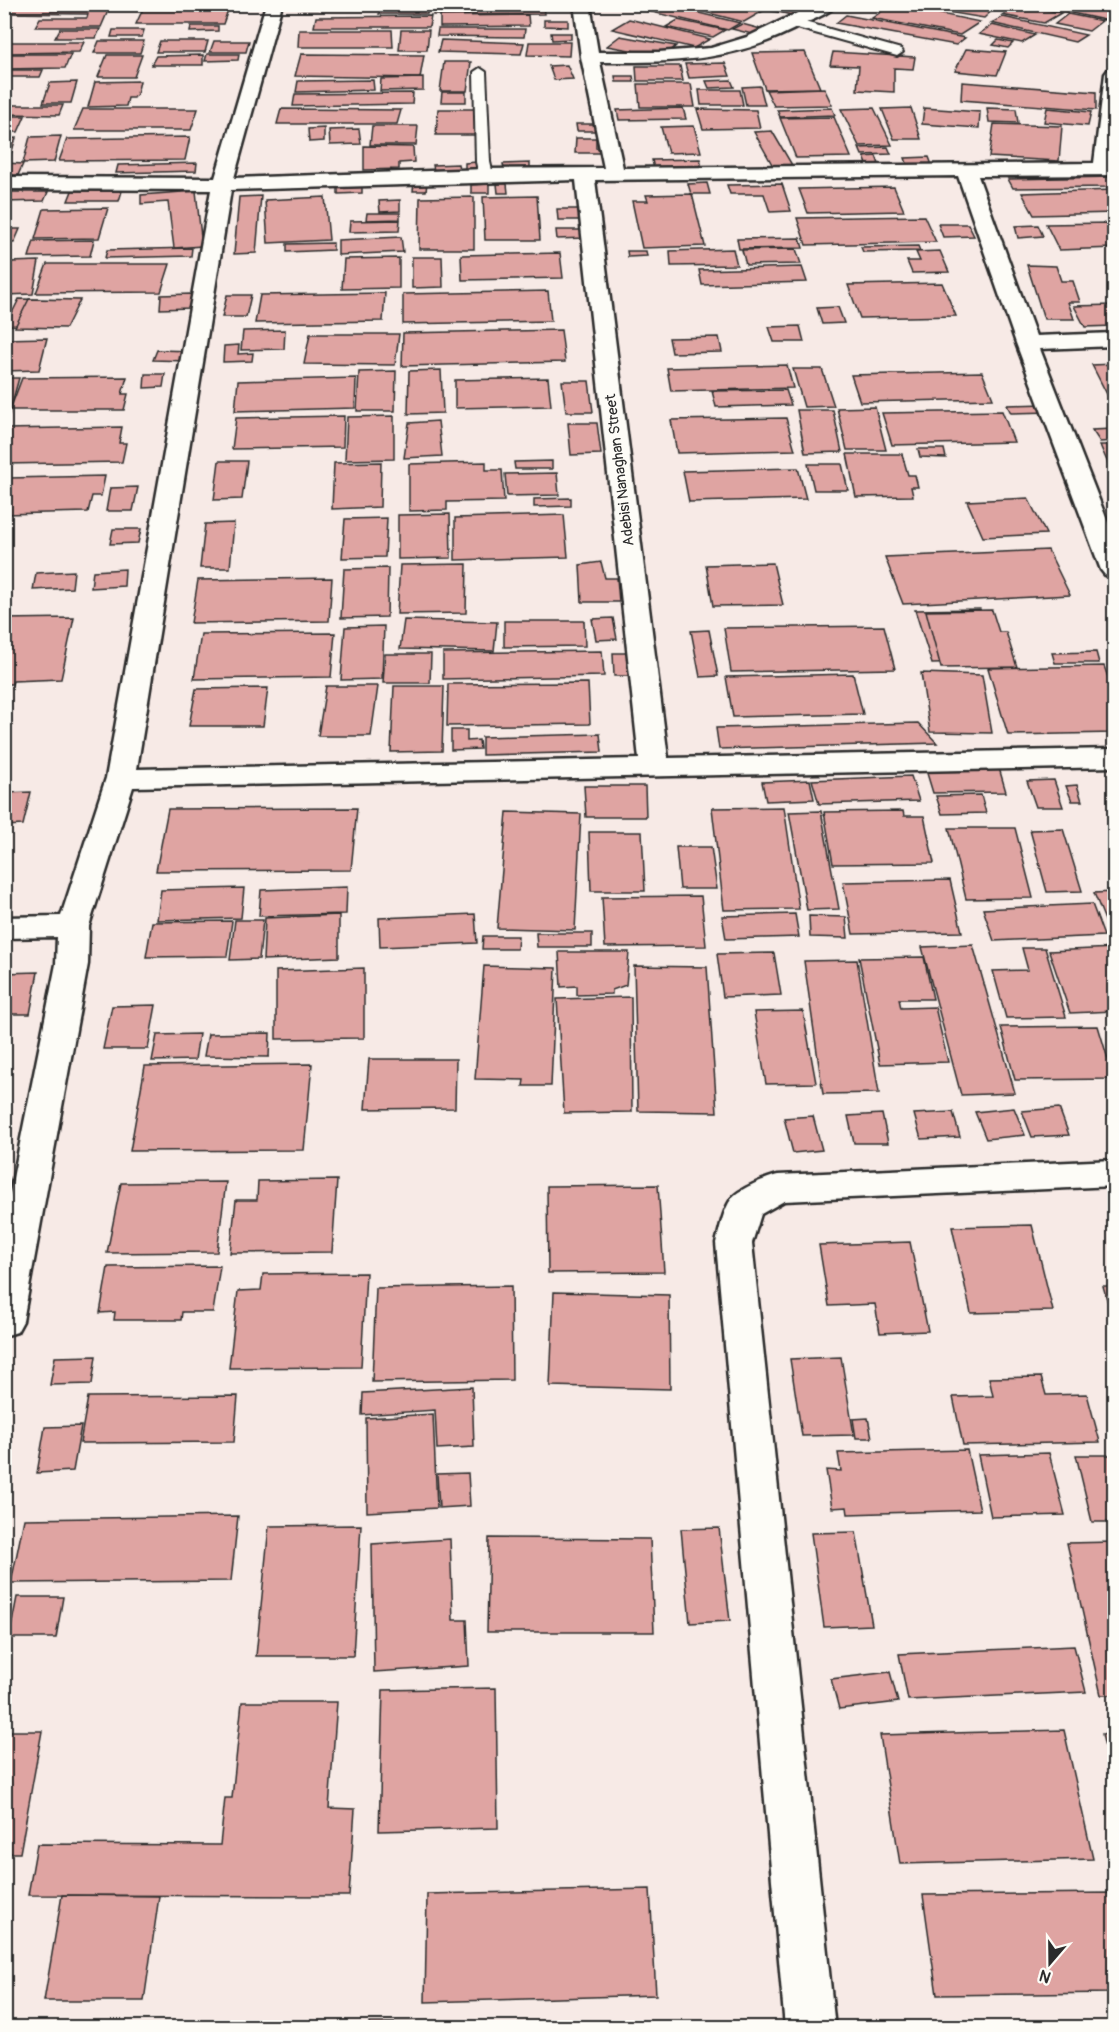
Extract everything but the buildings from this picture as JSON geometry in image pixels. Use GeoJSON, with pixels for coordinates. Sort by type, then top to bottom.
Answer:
{"type":"FeatureCollection","features":[{"type":"Feature","properties":{"kind":"street"},"geometry":{"type":"LineString","coordinates":[[4,1321],[72,964],[73,926],[121,778],[222,184],[274,4]]}},
{"type":"Feature","properties":{"kind":"street"},"geometry":{"type":"LineString","coordinates":[[582,4],[590,57],[615,174]]}},
{"type":"Feature","properties":{"kind":"street"},"geometry":{"type":"LineString","coordinates":[[590,57],[712,54],[753,41],[829,4]]}},
{"type":"Feature","properties":{"kind":"street"},"geometry":{"type":"LineString","coordinates":[[4,183],[222,184],[486,175],[1109,169],[1114,74]]}},
{"type":"Feature","properties":{"kind":"street"},"geometry":{"type":"LineString","coordinates":[[966,171],[1027,343],[1113,564]]}},
{"type":"Feature","properties":{"kind":"street","name":"Adebisi Nanaghan Street"},"geometry":{"type":"LineString","coordinates":[[585,174],[652,732],[654,766]]}},
{"type":"Feature","properties":{"kind":"street"},"geometry":{"type":"LineString","coordinates":[[1027,343],[1114,339]]}},
{"type":"Feature","properties":{"kind":"street"},"geometry":{"type":"LineString","coordinates":[[121,778],[1114,758]]}},
{"type":"Feature","properties":{"kind":"street"},"geometry":{"type":"LineString","coordinates":[[4,928],[73,926]]}},
{"type":"Feature","properties":{"kind":"street"},"geometry":{"type":"LineString","coordinates":[[810,2028],[734,1243],[746,1206],[778,1188],[1114,1173]]}},
{"type":"Feature","properties":{"kind":"lane"},"geometry":{"type":"LineString","coordinates":[[794,23],[897,52]]}},
{"type":"Feature","properties":{"kind":"lane"},"geometry":{"type":"LineString","coordinates":[[480,72],[483,162],[486,175]]}}]}
